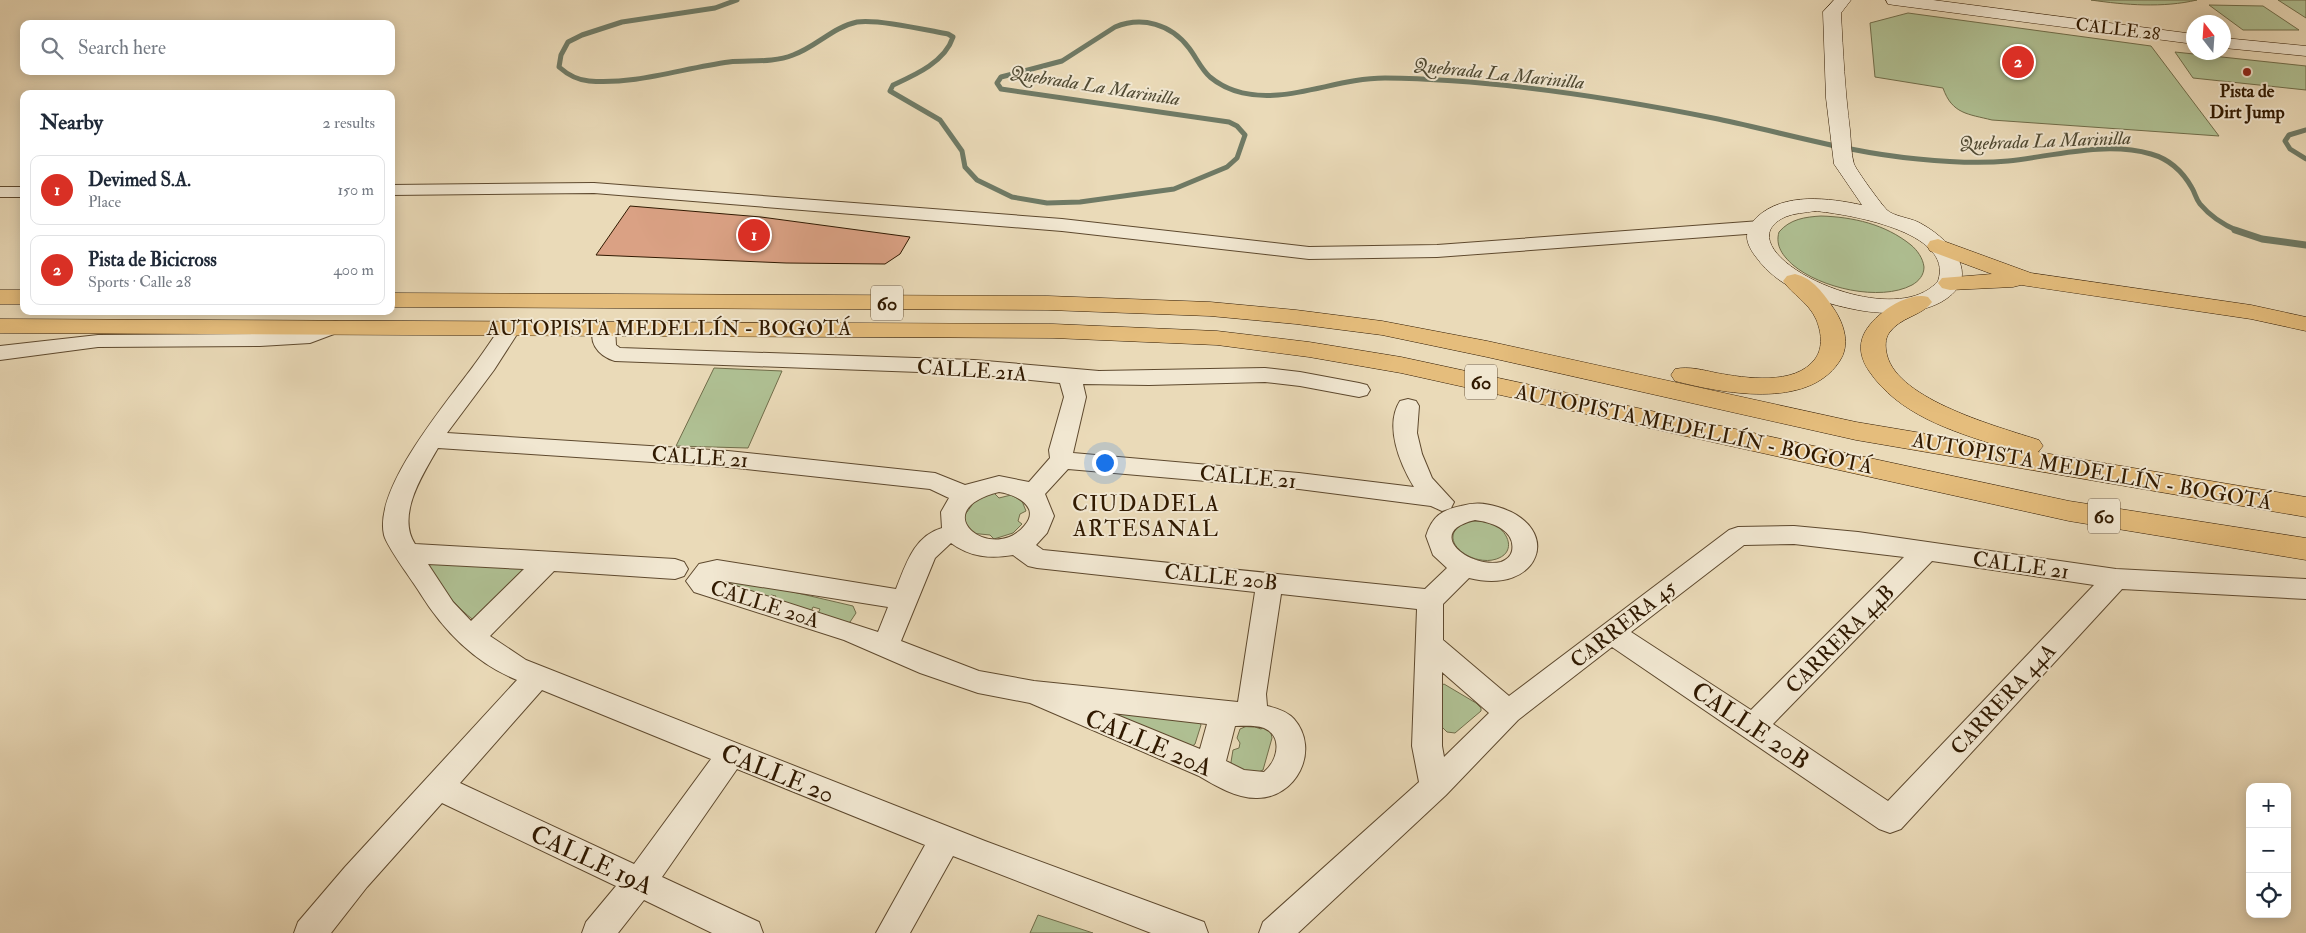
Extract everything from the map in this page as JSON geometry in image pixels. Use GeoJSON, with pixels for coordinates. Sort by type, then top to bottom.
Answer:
{"type":"FeatureCollection","features":[{"type":"Feature","properties":{"kind":"highway"},"geometry":{"type":"LineString","coordinates":[[1938,246],[2027,279]]}},
{"type":"Feature","properties":{"kind":"highway"},"geometry":{"type":"LineString","coordinates":[[1950,283],[2027,279],[2251,312],[2306,324]]}},
{"type":"Feature","properties":{"kind":"highway"},"geometry":{"type":"LineString","coordinates":[[1487,349],[1604,362],[1750,385],[1774,385],[1797,382],[1825,366],[1835,344],[1834,334],[1825,312],[1816,299],[1795,280]]}},
{"type":"Feature","properties":{"kind":"highway"},"geometry":{"type":"LineString","coordinates":[[0,297],[20,297]]}},
{"type":"Feature","properties":{"kind":"highway","name":"AUTOPISTA MEDELLÍN - BOGOTÁ"},"geometry":{"type":"LineString","coordinates":[[395,300],[1137,305],[1296,317],[1382,328],[1487,349],[1856,431],[2306,507]]}},
{"type":"Feature","properties":{"kind":"highway"},"geometry":{"type":"LineString","coordinates":[[1920,302],[1898,311],[1876,332],[1872,343],[1872,352],[1877,362],[1884,374],[1895,385],[1924,406],[1968,426],[2124,477]]}},
{"type":"Feature","properties":{"kind":"highway","name":"AUTOPISTA MEDELLÍN - BOGOTÁ"},"geometry":{"type":"LineString","coordinates":[[0,326],[1133,332],[1215,338],[1307,349],[1410,367],[2069,511],[2306,549]]}},
{"type":"Feature","properties":{"kind":"main road"},"geometry":{"type":"LineString","coordinates":[[1815,205],[1834,187],[1843,159],[1832,12],[1843,0]]}},
{"type":"Feature","properties":{"kind":"main road","name":"CALLE 28"},"geometry":{"type":"LineString","coordinates":[[1894,0],[2186,38]]}},
{"type":"Feature","properties":{"kind":"main road"},"geometry":{"type":"LineString","coordinates":[[2231,44],[2306,50]]}},
{"type":"Feature","properties":{"kind":"main road"},"geometry":{"type":"LineString","coordinates":[[1843,159],[1879,214]]}},
{"type":"Feature","properties":{"kind":"main road"},"geometry":{"type":"LineString","coordinates":[[1815,205],[1850,208],[1879,214],[1922,234],[1938,246],[1948,259],[1952,271],[1950,283],[1939,294],[1920,302],[1895,306],[1843,299],[1817,291],[1795,280],[1776,267],[1763,253],[1758,240],[1760,227],[1772,215],[1790,208],[1815,205]]}},
{"type":"Feature","properties":{"kind":"street"},"geometry":{"type":"LineString","coordinates":[[395,190],[594,188],[1062,225],[1309,253],[1437,251],[1760,227]]}},
{"type":"Feature","properties":{"kind":"street"},"geometry":{"type":"LineString","coordinates":[[0,192],[20,192]]}},
{"type":"Feature","properties":{"kind":"street"},"geometry":{"type":"LineString","coordinates":[[0,353],[98,341],[301,338],[310,337],[335,327]]}},
{"type":"Feature","properties":{"kind":"street","name":"CALLE 20"},"geometry":{"type":"LineString","coordinates":[[510,328],[486,365],[442,422],[409,477],[396,516],[397,536],[444,609],[471,638],[516,668],[731,755],[1192,933]]}},
{"type":"Feature","properties":{"kind":"street","name":"CALLE 21A"},"geometry":{"type":"LineString","coordinates":[[604,328],[605,348],[615,354],[974,367],[1023,374],[1070,377],[1174,378],[1219,374],[1267,375],[1358,390]]}},
{"type":"Feature","properties":{"kind":"street"},"geometry":{"type":"LineString","coordinates":[[1032,494],[1062,460],[1061,450],[1075,397],[1070,377]]}},
{"type":"Feature","properties":{"kind":"street"},"geometry":{"type":"LineString","coordinates":[[1408,406],[1406,437],[1420,481],[1433,498],[1462,512]]}},
{"type":"Feature","properties":{"kind":"street","name":"CALLE 21"},"geometry":{"type":"LineString","coordinates":[[432,440],[728,459],[904,477],[936,481],[965,495]]}},
{"type":"Feature","properties":{"kind":"street","name":"CALLE 21"},"geometry":{"type":"LineString","coordinates":[[1062,460],[1299,481],[1433,498]]}},
{"type":"Feature","properties":{"kind":"street"},"geometry":{"type":"LineString","coordinates":[[999,484],[1012,485],[1032,494],[1038,500],[1042,516],[1035,532],[1016,544],[988,548],[969,543],[955,532],[952,523],[952,513],[956,504],[965,495],[987,486],[999,484]]}},
{"type":"Feature","properties":{"kind":"street"},"geometry":{"type":"LineString","coordinates":[[1462,512],[1490,513],[1504,518],[1515,526],[1523,536],[1526,546],[1525,556],[1507,571],[1477,572],[1463,568],[1443,552],[1438,542],[1438,532],[1443,523],[1450,517],[1462,512]]}},
{"type":"Feature","properties":{"kind":"street"},"geometry":{"type":"LineString","coordinates":[[885,647],[924,553],[941,537],[955,532]]}},
{"type":"Feature","properties":{"kind":"street","name":"CALLE 21"},"geometry":{"type":"LineString","coordinates":[[1738,536],[1794,535],[1858,541],[2116,579],[2306,589]]}},
{"type":"Feature","properties":{"kind":"street","name":"CARRERA 45"},"geometry":{"type":"LineString","coordinates":[[1275,933],[1435,786],[1508,712],[1738,536]]}},
{"type":"Feature","properties":{"kind":"street","name":"CALLE 20B"},"geometry":{"type":"LineString","coordinates":[[1016,544],[1037,559],[1430,600]]}},
{"type":"Feature","properties":{"kind":"street","name":"CARRERA 44B"},"geometry":{"type":"LineString","coordinates":[[1753,726],[1926,551]]}},
{"type":"Feature","properties":{"kind":"street"},"geometry":{"type":"LineString","coordinates":[[408,553],[675,569]]}},
{"type":"Feature","properties":{"kind":"street"},"geometry":{"type":"LineString","coordinates":[[471,638],[548,561]]}},
{"type":"Feature","properties":{"kind":"street"},"geometry":{"type":"LineString","coordinates":[[1435,786],[1426,746],[1430,600],[1463,568]]}},
{"type":"Feature","properties":{"kind":"street","name":"CALLE 20A"},"geometry":{"type":"LineString","coordinates":[[904,600],[716,570],[708,570],[699,581],[703,585],[854,633],[885,647],[978,682],[1034,692],[1224,714],[1253,715],[1275,720],[1285,728],[1291,750],[1289,767],[1281,779],[1263,786],[1237,782],[1210,767],[1034,692]]}},
{"type":"Feature","properties":{"kind":"street","name":"CARRERA 44A"},"geometry":{"type":"LineString","coordinates":[[1890,820],[2116,579]]}},
{"type":"Feature","properties":{"kind":"street"},"geometry":{"type":"LineString","coordinates":[[1253,715],[1252,694],[1270,582]]}},
{"type":"Feature","properties":{"kind":"street","name":"CALLE 20B"},"geometry":{"type":"LineString","coordinates":[[1611,633],[1753,726],[1890,820]]}},
{"type":"Feature","properties":{"kind":"street"},"geometry":{"type":"LineString","coordinates":[[1429,644],[1508,712]]}},
{"type":"Feature","properties":{"kind":"street"},"geometry":{"type":"LineString","coordinates":[[317,931],[437,786],[538,676]]}},
{"type":"Feature","properties":{"kind":"street"},"geometry":{"type":"LineString","coordinates":[[1210,767],[1224,714]]}},
{"type":"Feature","properties":{"kind":"street"},"geometry":{"type":"LineString","coordinates":[[598,933],[640,881],[731,755]]}},
{"type":"Feature","properties":{"kind":"street","name":"CALLE 19A"},"geometry":{"type":"LineString","coordinates":[[437,786],[747,933]]}},
{"type":"Feature","properties":{"kind":"street"},"geometry":{"type":"LineString","coordinates":[[892,933],[946,839]]}},
{"type":"Feature","properties":{"kind":"green space"},"geometry":{"type":"Polygon","coordinates":[[[2091,0],[2197,0],[2184,3],[2144,5],[2091,0]]]}},
{"type":"Feature","properties":{"kind":"green space"},"geometry":{"type":"Polygon","coordinates":[[[2278,0],[2306,0],[2306,18],[2278,0]]]}},
{"type":"Feature","properties":{"kind":"green space"},"geometry":{"type":"Polygon","coordinates":[[[2209,5],[2263,6],[2299,30],[2243,30],[2231,21],[2231,15],[2223,15],[2209,5]]]}},
{"type":"Feature","properties":{"kind":"green space"},"geometry":{"type":"Polygon","coordinates":[[[1908,13],[2151,46],[2219,136],[1992,120],[1962,112],[1951,103],[1943,88],[1875,77],[1870,23],[1908,13]]]}},
{"type":"Feature","properties":{"kind":"green space","name":"Pista de Dirt Jump"},"geometry":{"type":"Polygon","coordinates":[[[2175,52],[2186,53],[2186,60],[2231,60],[2231,58],[2306,66],[2306,90],[2193,78],[2175,52]]]}},
{"type":"Feature","properties":{"kind":"green space"},"geometry":{"type":"Polygon","coordinates":[[[1821,216],[1845,218],[1868,223],[1901,238],[1913,247],[1921,257],[1924,270],[1919,280],[1899,290],[1867,292],[1834,286],[1805,273],[1793,265],[1783,254],[1778,242],[1779,232],[1793,221],[1821,216]]]}},
{"type":"Feature","properties":{"kind":"green space"},"geometry":{"type":"Polygon","coordinates":[[[714,368],[782,371],[748,448],[676,446],[714,368]]]}},
{"type":"Feature","properties":{"kind":"green space"},"geometry":{"type":"Polygon","coordinates":[[[993,492],[999,498],[1011,495],[1022,501],[1026,511],[1020,514],[1018,521],[1022,524],[1013,533],[994,539],[990,535],[970,533],[961,514],[967,512],[972,505],[970,501],[993,492]]]}},
{"type":"Feature","properties":{"kind":"green space"},"geometry":{"type":"Polygon","coordinates":[[[1469,521],[1489,523],[1500,528],[1507,537],[1508,542],[1507,551],[1504,555],[1489,560],[1478,559],[1468,556],[1459,550],[1454,542],[1453,535],[1458,527],[1469,521]]]}},
{"type":"Feature","properties":{"kind":"green space"},"geometry":{"type":"Polygon","coordinates":[[[424,560],[535,566],[476,622],[460,609],[447,594],[424,560]]]}},
{"type":"Feature","properties":{"kind":"green space"},"geometry":{"type":"Polygon","coordinates":[[[725,576],[853,606],[856,613],[850,622],[845,625],[817,616],[820,609],[813,607],[810,614],[773,601],[776,596],[771,595],[767,600],[717,582],[725,576]]]}},
{"type":"Feature","properties":{"kind":"green space"},"geometry":{"type":"Polygon","coordinates":[[[1444,684],[1481,708],[1481,711],[1455,733],[1447,732],[1442,727],[1440,686],[1444,684]]]}},
{"type":"Feature","properties":{"kind":"green space"},"geometry":{"type":"Polygon","coordinates":[[[1107,709],[1199,721],[1201,725],[1195,744],[1191,747],[1109,717],[1107,709]]]}},
{"type":"Feature","properties":{"kind":"green space"},"geometry":{"type":"Polygon","coordinates":[[[1254,723],[1255,727],[1261,729],[1265,726],[1271,733],[1272,738],[1263,770],[1252,775],[1232,766],[1231,762],[1233,750],[1239,748],[1240,743],[1237,738],[1240,729],[1254,723]]]}},
{"type":"Feature","properties":{"kind":"green space"},"geometry":{"type":"Polygon","coordinates":[[[1038,915],[1093,933],[1030,933],[1038,915]]]}},
{"type":"Feature","properties":{"kind":"building"},"geometry":{"type":"Polygon","coordinates":[[[630,206],[761,217],[910,237],[900,254],[885,264],[786,263],[596,255],[630,206]]]}},
{"type":"Feature","properties":{"kind":"waterway","name":"Quebrada La Marinilla"},"geometry":{"type":"LineString","coordinates":[[737,0],[715,8],[622,22],[582,35],[568,42],[561,55],[559,67],[569,75],[581,80],[607,82],[624,81],[729,62],[785,58],[809,47],[840,28],[866,21],[889,23],[948,34],[953,37],[949,46],[936,61],[911,77],[893,85],[890,91],[940,120],[962,151],[965,167],[977,180],[1012,197],[1047,203],[1080,202],[1174,189],[1227,167],[1237,158],[1245,135],[1237,126],[1229,122],[1001,89],[997,83],[1001,77],[1062,61],[1115,27],[1135,22],[1146,22],[1174,33],[1189,48],[1210,77],[1225,87],[1242,93],[1269,95],[1291,93],[1371,79],[1426,79],[1510,86],[1595,97],[1718,119],[1867,152],[1918,159],[1986,162],[2008,161],[2098,149],[2134,150],[2158,156],[2175,167],[2188,182],[2204,208],[2218,220],[2238,231]]}},
{"type":"Feature","properties":{"kind":"waterway","name":"Quebrada La Marinilla"},"geometry":{"type":"LineString","coordinates":[[2306,130],[2289,135],[2285,141],[2290,149],[2306,159]]}},
{"type":"Feature","properties":{"kind":"waterway","name":"Quebrada La Marinilla"},"geometry":{"type":"LineString","coordinates":[[2238,231],[2262,239],[2306,245]]}},
{"type":"Feature","properties":{"kind":"place","name":"Pista de Bicicross"},"geometry":{"type":"Point","coordinates":[2018,62]}},
{"type":"Feature","properties":{"kind":"place","name":"Pista de Dirt Jump"},"geometry":{"type":"Point","coordinates":[2247,72]}},
{"type":"Feature","properties":{"kind":"place","name":"Devimed S.A."},"geometry":{"type":"Point","coordinates":[754,235]}},
{"type":"Feature","properties":{"kind":"district","name":"CIUDADELA ARTESANAL"},"geometry":{"type":"Point","coordinates":[1146,516]}}]}
